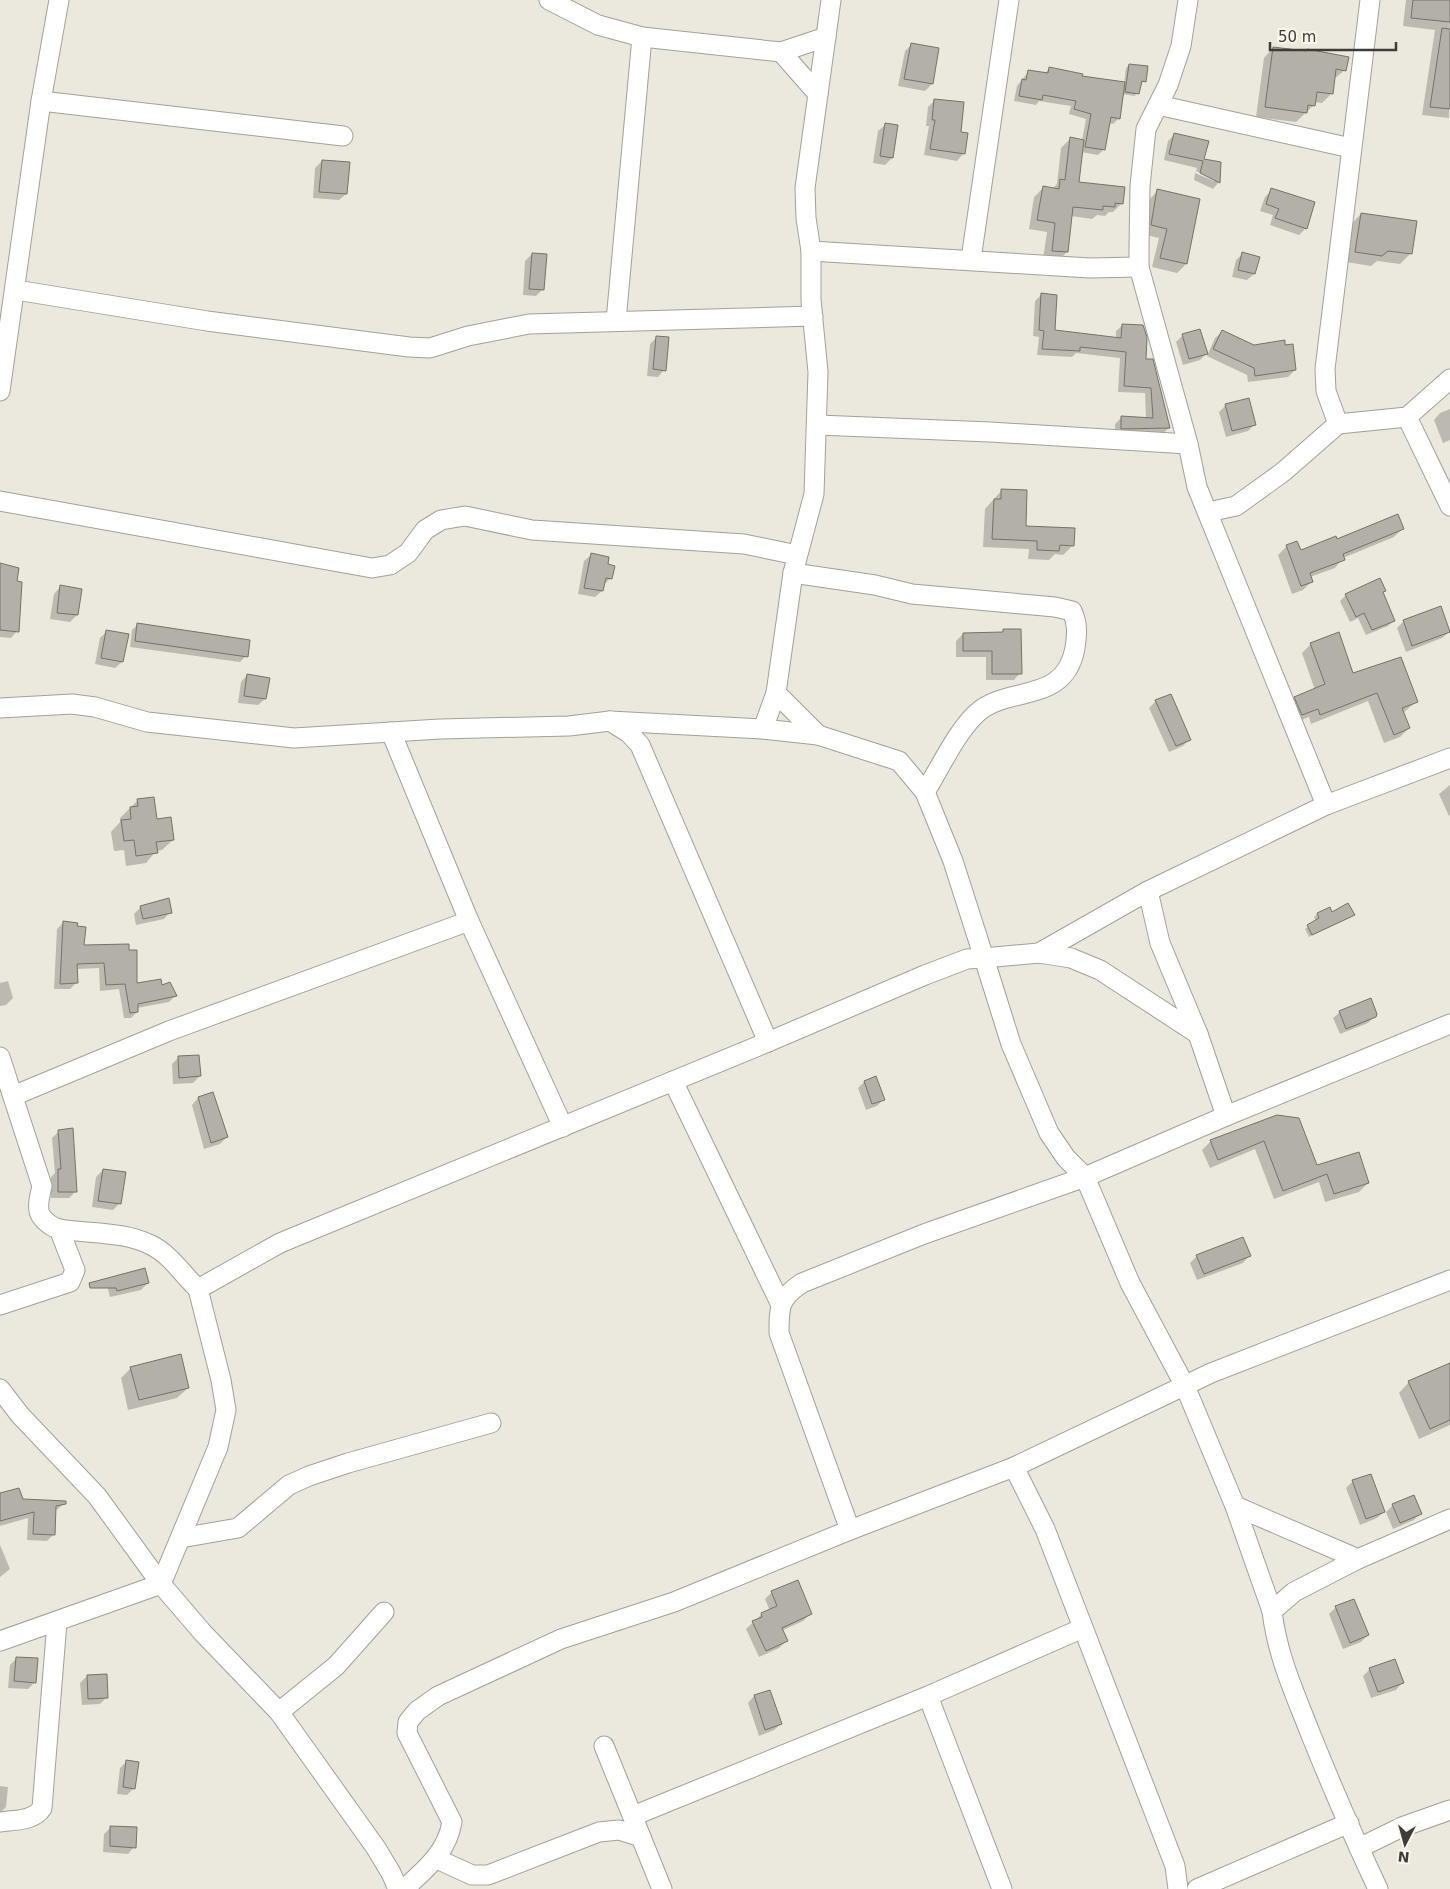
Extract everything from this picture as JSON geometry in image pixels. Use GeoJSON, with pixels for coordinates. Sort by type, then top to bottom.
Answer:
{"type":"FeatureCollection","features":[{"type":"Feature","properties":{"kind":"street"},"geometry":{"type":"LineString","coordinates":[[0,391],[16,290],[41,100],[59,0]]}},
{"type":"Feature","properties":{"kind":"street"},"geometry":{"type":"LineString","coordinates":[[549,0],[598,25],[642,37],[781,52],[826,37]]}},
{"type":"Feature","properties":{"kind":"street"},"geometry":{"type":"LineString","coordinates":[[763,729],[776,693],[795,564],[814,494],[818,425],[818,372],[813,316],[811,251],[806,218],[805,188],[831,0]]}},
{"type":"Feature","properties":{"kind":"street"},"geometry":{"type":"LineString","coordinates":[[971,259],[1009,0]]}},
{"type":"Feature","properties":{"kind":"street"},"geometry":{"type":"LineString","coordinates":[[1188,0],[1180,46],[1168,85],[1146,129],[1140,186],[1139,267],[1188,444],[1197,487],[1326,805]]}},
{"type":"Feature","properties":{"kind":"street"},"geometry":{"type":"LineString","coordinates":[[1338,424],[1324,381],[1370,0]]}},
{"type":"Feature","properties":{"kind":"street"},"geometry":{"type":"LineString","coordinates":[[616,321],[642,37]]}},
{"type":"Feature","properties":{"kind":"street"},"geometry":{"type":"LineString","coordinates":[[781,52],[818,94]]}},
{"type":"Feature","properties":{"kind":"street"},"geometry":{"type":"LineString","coordinates":[[41,100],[343,136]]}},
{"type":"Feature","properties":{"kind":"street"},"geometry":{"type":"LineString","coordinates":[[1158,105],[1351,148]]}},
{"type":"Feature","properties":{"kind":"street"},"geometry":{"type":"LineString","coordinates":[[811,251],[971,259],[1090,268],[1139,267]]}},
{"type":"Feature","properties":{"kind":"street"},"geometry":{"type":"LineString","coordinates":[[16,290],[207,321],[409,347],[430,348],[468,336],[529,324],[813,316]]}},
{"type":"Feature","properties":{"kind":"street"},"geometry":{"type":"LineString","coordinates":[[1208,512],[1236,506],[1283,472],[1338,424],[1407,417],[1450,379]]}},
{"type":"Feature","properties":{"kind":"street"},"geometry":{"type":"LineString","coordinates":[[1407,417],[1450,506]]}},
{"type":"Feature","properties":{"kind":"street"},"geometry":{"type":"LineString","coordinates":[[818,425],[990,432],[1188,444]]}},
{"type":"Feature","properties":{"kind":"street"},"geometry":{"type":"LineString","coordinates":[[0,500],[372,568],[390,566],[408,553],[425,530],[441,520],[465,516],[532,530],[744,544],[795,564],[912,594],[1055,606],[1072,611],[1077,631],[1073,657],[1063,675],[1051,684],[1023,696],[989,703],[976,714],[925,792]]}},
{"type":"Feature","properties":{"kind":"street"},"geometry":{"type":"LineString","coordinates":[[776,693],[818,735]]}},
{"type":"Feature","properties":{"kind":"street"},"geometry":{"type":"LineString","coordinates":[[0,708],[72,704],[95,707],[147,722],[294,738],[391,732],[560,727],[610,721],[763,729],[818,735],[898,760],[925,792],[953,860],[1010,1044],[1049,1134],[1066,1158],[1085,1177],[1130,1283],[1185,1386],[1236,1506],[1272,1611],[1275,1635],[1285,1670],[1378,1889]]}},
{"type":"Feature","properties":{"kind":"street"},"geometry":{"type":"LineString","coordinates":[[610,721],[629,733],[640,746],[768,1042]]}},
{"type":"Feature","properties":{"kind":"street"},"geometry":{"type":"LineString","coordinates":[[640,746],[655,723]]}},
{"type":"Feature","properties":{"kind":"street"},"geometry":{"type":"LineString","coordinates":[[391,732],[469,921],[563,1127]]}},
{"type":"Feature","properties":{"kind":"street"},"geometry":{"type":"LineString","coordinates":[[1039,953],[1148,891],[1326,805],[1450,758]]}},
{"type":"Feature","properties":{"kind":"street"},"geometry":{"type":"LineString","coordinates":[[1148,891],[1160,943],[1198,1034],[1226,1116]]}},
{"type":"Feature","properties":{"kind":"street"},"geometry":{"type":"LineString","coordinates":[[13,1096],[169,1031],[469,921]]}},
{"type":"Feature","properties":{"kind":"street"},"geometry":{"type":"LineString","coordinates":[[198,1289],[280,1243],[967,959],[1039,953],[1071,958],[1100,970],[1198,1034]]}},
{"type":"Feature","properties":{"kind":"street"},"geometry":{"type":"LineString","coordinates":[[780,1303],[792,1290],[802,1283],[924,1234],[1085,1177],[1226,1116],[1450,1024]]}},
{"type":"Feature","properties":{"kind":"street"},"geometry":{"type":"LineString","coordinates":[[0,1057],[42,1186],[38,1207],[41,1216],[50,1225],[59,1229],[106,1233],[150,1244],[163,1252],[198,1289],[221,1380],[226,1410],[218,1447],[161,1584],[0,1641]]}},
{"type":"Feature","properties":{"kind":"street"},"geometry":{"type":"LineString","coordinates":[[673,1082],[780,1303],[779,1333],[850,1530]]}},
{"type":"Feature","properties":{"kind":"street"},"geometry":{"type":"LineString","coordinates":[[0,1305],[70,1282],[75,1270],[59,1229]]}},
{"type":"Feature","properties":{"kind":"street"},"geometry":{"type":"LineString","coordinates":[[404,1889],[437,1859],[450,1834],[452,1822],[407,1733],[408,1722],[417,1710],[438,1696],[561,1639],[674,1602],[850,1530],[1014,1467],[1211,1373],[1450,1280]]}},
{"type":"Feature","properties":{"kind":"street"},"geometry":{"type":"LineString","coordinates":[[0,1389],[20,1415],[96,1496],[161,1584],[203,1633],[279,1712],[376,1848],[398,1889]]}},
{"type":"Feature","properties":{"kind":"street"},"geometry":{"type":"LineString","coordinates":[[181,1538],[238,1528],[289,1485],[309,1476],[348,1462],[492,1423]]}},
{"type":"Feature","properties":{"kind":"street"},"geometry":{"type":"LineString","coordinates":[[1014,1467],[1045,1529],[1175,1866],[1178,1889]]}},
{"type":"Feature","properties":{"kind":"street"},"geometry":{"type":"LineString","coordinates":[[1236,1506],[1358,1558]]}},
{"type":"Feature","properties":{"kind":"street"},"geometry":{"type":"LineString","coordinates":[[1272,1611],[1294,1592],[1358,1558],[1450,1519]]}},
{"type":"Feature","properties":{"kind":"street"},"geometry":{"type":"LineString","coordinates":[[279,1712],[336,1666],[384,1612]]}},
{"type":"Feature","properties":{"kind":"street"},"geometry":{"type":"LineString","coordinates":[[0,1822],[24,1819],[38,1814],[42,1808],[57,1622]]}},
{"type":"Feature","properties":{"kind":"street"},"geometry":{"type":"LineString","coordinates":[[633,1816],[928,1696],[1083,1628]]}},
{"type":"Feature","properties":{"kind":"street"},"geometry":{"type":"LineString","coordinates":[[928,1696],[1002,1889]]}},
{"type":"Feature","properties":{"kind":"street"},"geometry":{"type":"LineString","coordinates":[[604,1746],[662,1889]]}},
{"type":"Feature","properties":{"kind":"street"},"geometry":{"type":"LineString","coordinates":[[1359,1848],[1402,1827],[1450,1810]]}},
{"type":"Feature","properties":{"kind":"street"},"geometry":{"type":"LineString","coordinates":[[1197,1889],[1349,1823]]}},
{"type":"Feature","properties":{"kind":"street"},"geometry":{"type":"LineString","coordinates":[[437,1859],[472,1875],[488,1875],[600,1832],[619,1830],[641,1837]]}},
{"type":"Feature","properties":{"kind":"building"},"geometry":{"type":"Polygon","coordinates":[[[1413,0],[1450,0],[1450,22],[1411,18],[1413,0]]]}},
{"type":"Feature","properties":{"kind":"building"},"geometry":{"type":"Polygon","coordinates":[[[1442,28],[1450,29],[1450,109],[1430,107],[1442,28]]]}},
{"type":"Feature","properties":{"kind":"building"},"geometry":{"type":"Polygon","coordinates":[[[911,43],[939,48],[933,84],[904,79],[911,43]]]}},
{"type":"Feature","properties":{"kind":"building"},"geometry":{"type":"Polygon","coordinates":[[[1273,47],[1306,51],[1307,49],[1349,57],[1346,71],[1336,69],[1333,94],[1317,92],[1315,106],[1308,105],[1307,113],[1265,107],[1273,47]]]}},
{"type":"Feature","properties":{"kind":"building"},"geometry":{"type":"Polygon","coordinates":[[[1129,64],[1148,66],[1146,82],[1142,81],[1139,94],[1125,92],[1129,64]]]}},
{"type":"Feature","properties":{"kind":"building"},"geometry":{"type":"Polygon","coordinates":[[[1049,67],[1083,74],[1082,76],[1125,82],[1120,119],[1111,117],[1105,150],[1085,147],[1091,114],[1074,109],[1076,101],[1043,95],[1042,100],[1019,96],[1022,79],[1026,80],[1028,70],[1048,73],[1049,67]]]}},
{"type":"Feature","properties":{"kind":"building"},"geometry":{"type":"Polygon","coordinates":[[[934,99],[964,102],[961,132],[968,133],[965,154],[930,149],[935,120],[932,120],[934,99]]]}},
{"type":"Feature","properties":{"kind":"building"},"geometry":{"type":"Polygon","coordinates":[[[885,123],[898,125],[893,158],[880,156],[885,123]]]}},
{"type":"Feature","properties":{"kind":"building"},"geometry":{"type":"Polygon","coordinates":[[[1174,133],[1209,141],[1204,159],[1221,162],[1220,183],[1200,173],[1203,161],[1169,154],[1174,133]]]}},
{"type":"Feature","properties":{"kind":"building"},"geometry":{"type":"Polygon","coordinates":[[[1070,137],[1084,140],[1079,182],[1125,187],[1123,204],[1115,203],[1115,207],[1103,206],[1103,210],[1073,207],[1068,252],[1052,251],[1055,223],[1037,220],[1043,186],[1059,189],[1060,179],[1065,180],[1070,137]]]}},
{"type":"Feature","properties":{"kind":"building"},"geometry":{"type":"Polygon","coordinates":[[[322,160],[350,162],[347,194],[319,192],[322,160]]]}},
{"type":"Feature","properties":{"kind":"building"},"geometry":{"type":"Polygon","coordinates":[[[1271,188],[1315,202],[1307,229],[1275,218],[1279,209],[1266,204],[1271,188]]]}},
{"type":"Feature","properties":{"kind":"building"},"geometry":{"type":"Polygon","coordinates":[[[1157,189],[1200,199],[1187,264],[1160,258],[1167,229],[1151,225],[1157,189]]]}},
{"type":"Feature","properties":{"kind":"building"},"geometry":{"type":"Polygon","coordinates":[[[1361,213],[1417,221],[1412,254],[1388,251],[1382,256],[1355,252],[1361,213]]]}},
{"type":"Feature","properties":{"kind":"building"},"geometry":{"type":"Polygon","coordinates":[[[1242,252],[1260,257],[1255,274],[1238,270],[1242,252]]]}},
{"type":"Feature","properties":{"kind":"building"},"geometry":{"type":"Polygon","coordinates":[[[532,253],[547,254],[544,290],[529,289],[532,253]]]}},
{"type":"Feature","properties":{"kind":"building"},"geometry":{"type":"Polygon","coordinates":[[[1041,293],[1057,295],[1055,330],[1121,338],[1122,324],[1143,325],[1147,337],[1146,359],[1153,359],[1170,428],[1121,429],[1121,416],[1153,418],[1151,388],[1124,386],[1126,352],[1080,347],[1080,351],[1042,349],[1044,331],[1039,330],[1041,293]]]}},
{"type":"Feature","properties":{"kind":"building"},"geometry":{"type":"Polygon","coordinates":[[[1200,329],[1208,354],[1189,359],[1182,334],[1200,329]]]}},
{"type":"Feature","properties":{"kind":"building"},"geometry":{"type":"Polygon","coordinates":[[[1222,330],[1254,345],[1285,340],[1285,345],[1293,344],[1296,370],[1255,376],[1254,368],[1213,349],[1222,330]]]}},
{"type":"Feature","properties":{"kind":"building"},"geometry":{"type":"Polygon","coordinates":[[[656,336],[669,337],[666,371],[653,369],[656,336]]]}},
{"type":"Feature","properties":{"kind":"building"},"geometry":{"type":"Polygon","coordinates":[[[1249,398],[1256,425],[1232,431],[1225,404],[1249,398]]]}},
{"type":"Feature","properties":{"kind":"building"},"geometry":{"type":"Polygon","coordinates":[[[1001,489],[1027,490],[1026,526],[1075,528],[1074,546],[1060,545],[1059,551],[1037,550],[1037,541],[992,539],[994,499],[1001,499],[1001,489]]]}},
{"type":"Feature","properties":{"kind":"building"},"geometry":{"type":"Polygon","coordinates":[[[1398,514],[1404,529],[1343,554],[1345,560],[1310,573],[1313,582],[1301,586],[1286,545],[1297,541],[1301,550],[1336,536],[1337,539],[1398,514]]]}},
{"type":"Feature","properties":{"kind":"building"},"geometry":{"type":"Polygon","coordinates":[[[591,553],[609,557],[608,564],[615,566],[612,579],[606,578],[603,591],[584,588],[591,553]]]}},
{"type":"Feature","properties":{"kind":"building"},"geometry":{"type":"Polygon","coordinates":[[[0,563],[19,568],[17,581],[22,582],[19,632],[0,630],[0,563]]]}},
{"type":"Feature","properties":{"kind":"building"},"geometry":{"type":"Polygon","coordinates":[[[1380,578],[1386,591],[1383,592],[1395,621],[1372,630],[1364,613],[1356,617],[1345,594],[1380,578]]]}},
{"type":"Feature","properties":{"kind":"building"},"geometry":{"type":"Polygon","coordinates":[[[60,585],[82,589],[78,615],[57,613],[60,585]]]}},
{"type":"Feature","properties":{"kind":"building"},"geometry":{"type":"Polygon","coordinates":[[[1441,606],[1450,632],[1412,646],[1403,620],[1441,606]]]}},
{"type":"Feature","properties":{"kind":"building"},"geometry":{"type":"Polygon","coordinates":[[[137,623],[250,640],[248,657],[135,641],[137,623]]]}},
{"type":"Feature","properties":{"kind":"building"},"geometry":{"type":"Polygon","coordinates":[[[1003,629],[1021,629],[1022,674],[992,674],[992,651],[963,651],[963,633],[1003,632],[1003,629]]]}},
{"type":"Feature","properties":{"kind":"building"},"geometry":{"type":"Polygon","coordinates":[[[106,630],[129,634],[123,662],[101,658],[106,630]]]}},
{"type":"Feature","properties":{"kind":"building"},"geometry":{"type":"Polygon","coordinates":[[[1339,632],[1353,673],[1401,657],[1418,702],[1402,708],[1410,728],[1394,735],[1377,693],[1320,715],[1318,709],[1302,715],[1294,697],[1325,684],[1310,643],[1339,632]]]}},
{"type":"Feature","properties":{"kind":"building"},"geometry":{"type":"Polygon","coordinates":[[[247,674],[270,678],[266,699],[244,696],[247,674]]]}},
{"type":"Feature","properties":{"kind":"building"},"geometry":{"type":"Polygon","coordinates":[[[1171,694],[1191,740],[1176,746],[1155,700],[1171,694]]]}},
{"type":"Feature","properties":{"kind":"building"},"geometry":{"type":"Polygon","coordinates":[[[154,797],[157,819],[171,817],[174,840],[156,842],[158,853],[136,856],[134,840],[124,841],[121,820],[131,819],[130,807],[138,806],[137,799],[154,797]]]}},
{"type":"Feature","properties":{"kind":"building"},"geometry":{"type":"Polygon","coordinates":[[[169,898],[172,913],[143,919],[140,906],[169,898]]]}},
{"type":"Feature","properties":{"kind":"building"},"geometry":{"type":"Polygon","coordinates":[[[1348,903],[1355,915],[1312,935],[1307,925],[1319,918],[1317,913],[1330,907],[1332,912],[1348,903]]]}},
{"type":"Feature","properties":{"kind":"building"},"geometry":{"type":"Polygon","coordinates":[[[63,921],[78,923],[77,926],[86,927],[84,945],[129,944],[129,950],[137,950],[137,983],[161,979],[162,985],[170,982],[177,996],[138,1004],[138,1012],[130,1013],[125,984],[106,985],[104,963],[77,964],[78,983],[60,984],[63,921]]]}},
{"type":"Feature","properties":{"kind":"building"},"geometry":{"type":"Polygon","coordinates":[[[1371,998],[1377,1014],[1376,1017],[1346,1029],[1339,1011],[1371,998]]]}},
{"type":"Feature","properties":{"kind":"building"},"geometry":{"type":"Polygon","coordinates":[[[199,1055],[201,1076],[179,1078],[178,1056],[199,1055]]]}},
{"type":"Feature","properties":{"kind":"building"},"geometry":{"type":"Polygon","coordinates":[[[876,1076],[885,1100],[872,1104],[864,1081],[876,1076]]]}},
{"type":"Feature","properties":{"kind":"building"},"geometry":{"type":"Polygon","coordinates":[[[213,1092],[228,1137],[211,1143],[198,1097],[213,1092]]]}},
{"type":"Feature","properties":{"kind":"building"},"geometry":{"type":"Polygon","coordinates":[[[1277,1115],[1299,1118],[1317,1165],[1359,1152],[1369,1183],[1334,1194],[1327,1174],[1283,1191],[1264,1141],[1218,1160],[1210,1140],[1277,1115]]]}},
{"type":"Feature","properties":{"kind":"building"},"geometry":{"type":"Polygon","coordinates":[[[73,1128],[77,1192],[58,1192],[58,1169],[61,1169],[58,1130],[73,1128]]]}},
{"type":"Feature","properties":{"kind":"building"},"geometry":{"type":"Polygon","coordinates":[[[103,1169],[126,1172],[121,1204],[98,1201],[103,1169]]]}},
{"type":"Feature","properties":{"kind":"building"},"geometry":{"type":"Polygon","coordinates":[[[1243,1237],[1251,1256],[1204,1274],[1196,1255],[1243,1237]]]}},
{"type":"Feature","properties":{"kind":"building"},"geometry":{"type":"Polygon","coordinates":[[[145,1268],[149,1283],[117,1291],[116,1288],[90,1288],[89,1283],[145,1268]]]}},
{"type":"Feature","properties":{"kind":"building"},"geometry":{"type":"Polygon","coordinates":[[[181,1354],[189,1388],[139,1400],[130,1367],[181,1354]]]}},
{"type":"Feature","properties":{"kind":"building"},"geometry":{"type":"Polygon","coordinates":[[[1450,1363],[1450,1420],[1430,1429],[1408,1381],[1450,1363]]]}},
{"type":"Feature","properties":{"kind":"building"},"geometry":{"type":"Polygon","coordinates":[[[1371,1474],[1385,1512],[1366,1519],[1352,1480],[1371,1474]]]}},
{"type":"Feature","properties":{"kind":"building"},"geometry":{"type":"Polygon","coordinates":[[[19,1488],[23,1499],[66,1501],[66,1504],[56,1506],[55,1535],[33,1534],[34,1512],[0,1521],[0,1493],[19,1488]]]}},
{"type":"Feature","properties":{"kind":"building"},"geometry":{"type":"Polygon","coordinates":[[[1414,1495],[1422,1514],[1400,1523],[1392,1504],[1414,1495]]]}},
{"type":"Feature","properties":{"kind":"building"},"geometry":{"type":"Polygon","coordinates":[[[798,1580],[812,1614],[782,1628],[788,1641],[766,1651],[752,1621],[762,1617],[761,1613],[777,1606],[771,1591],[798,1580]]]}},
{"type":"Feature","properties":{"kind":"building"},"geometry":{"type":"Polygon","coordinates":[[[1354,1599],[1369,1635],[1350,1643],[1335,1606],[1354,1599]]]}},
{"type":"Feature","properties":{"kind":"building"},"geometry":{"type":"Polygon","coordinates":[[[16,1657],[38,1658],[36,1683],[14,1681],[16,1657]]]}},
{"type":"Feature","properties":{"kind":"building"},"geometry":{"type":"Polygon","coordinates":[[[1395,1659],[1404,1683],[1378,1692],[1369,1668],[1395,1659]]]}},
{"type":"Feature","properties":{"kind":"building"},"geometry":{"type":"Polygon","coordinates":[[[107,1674],[108,1698],[88,1699],[87,1675],[107,1674]]]}},
{"type":"Feature","properties":{"kind":"building"},"geometry":{"type":"Polygon","coordinates":[[[770,1690],[782,1724],[765,1730],[754,1695],[770,1690]]]}},
{"type":"Feature","properties":{"kind":"building"},"geometry":{"type":"Polygon","coordinates":[[[126,1760],[139,1762],[135,1789],[123,1787],[126,1760]]]}},
{"type":"Feature","properties":{"kind":"building"},"geometry":{"type":"Polygon","coordinates":[[[110,1826],[137,1827],[136,1848],[110,1846],[110,1826]]]}}]}
